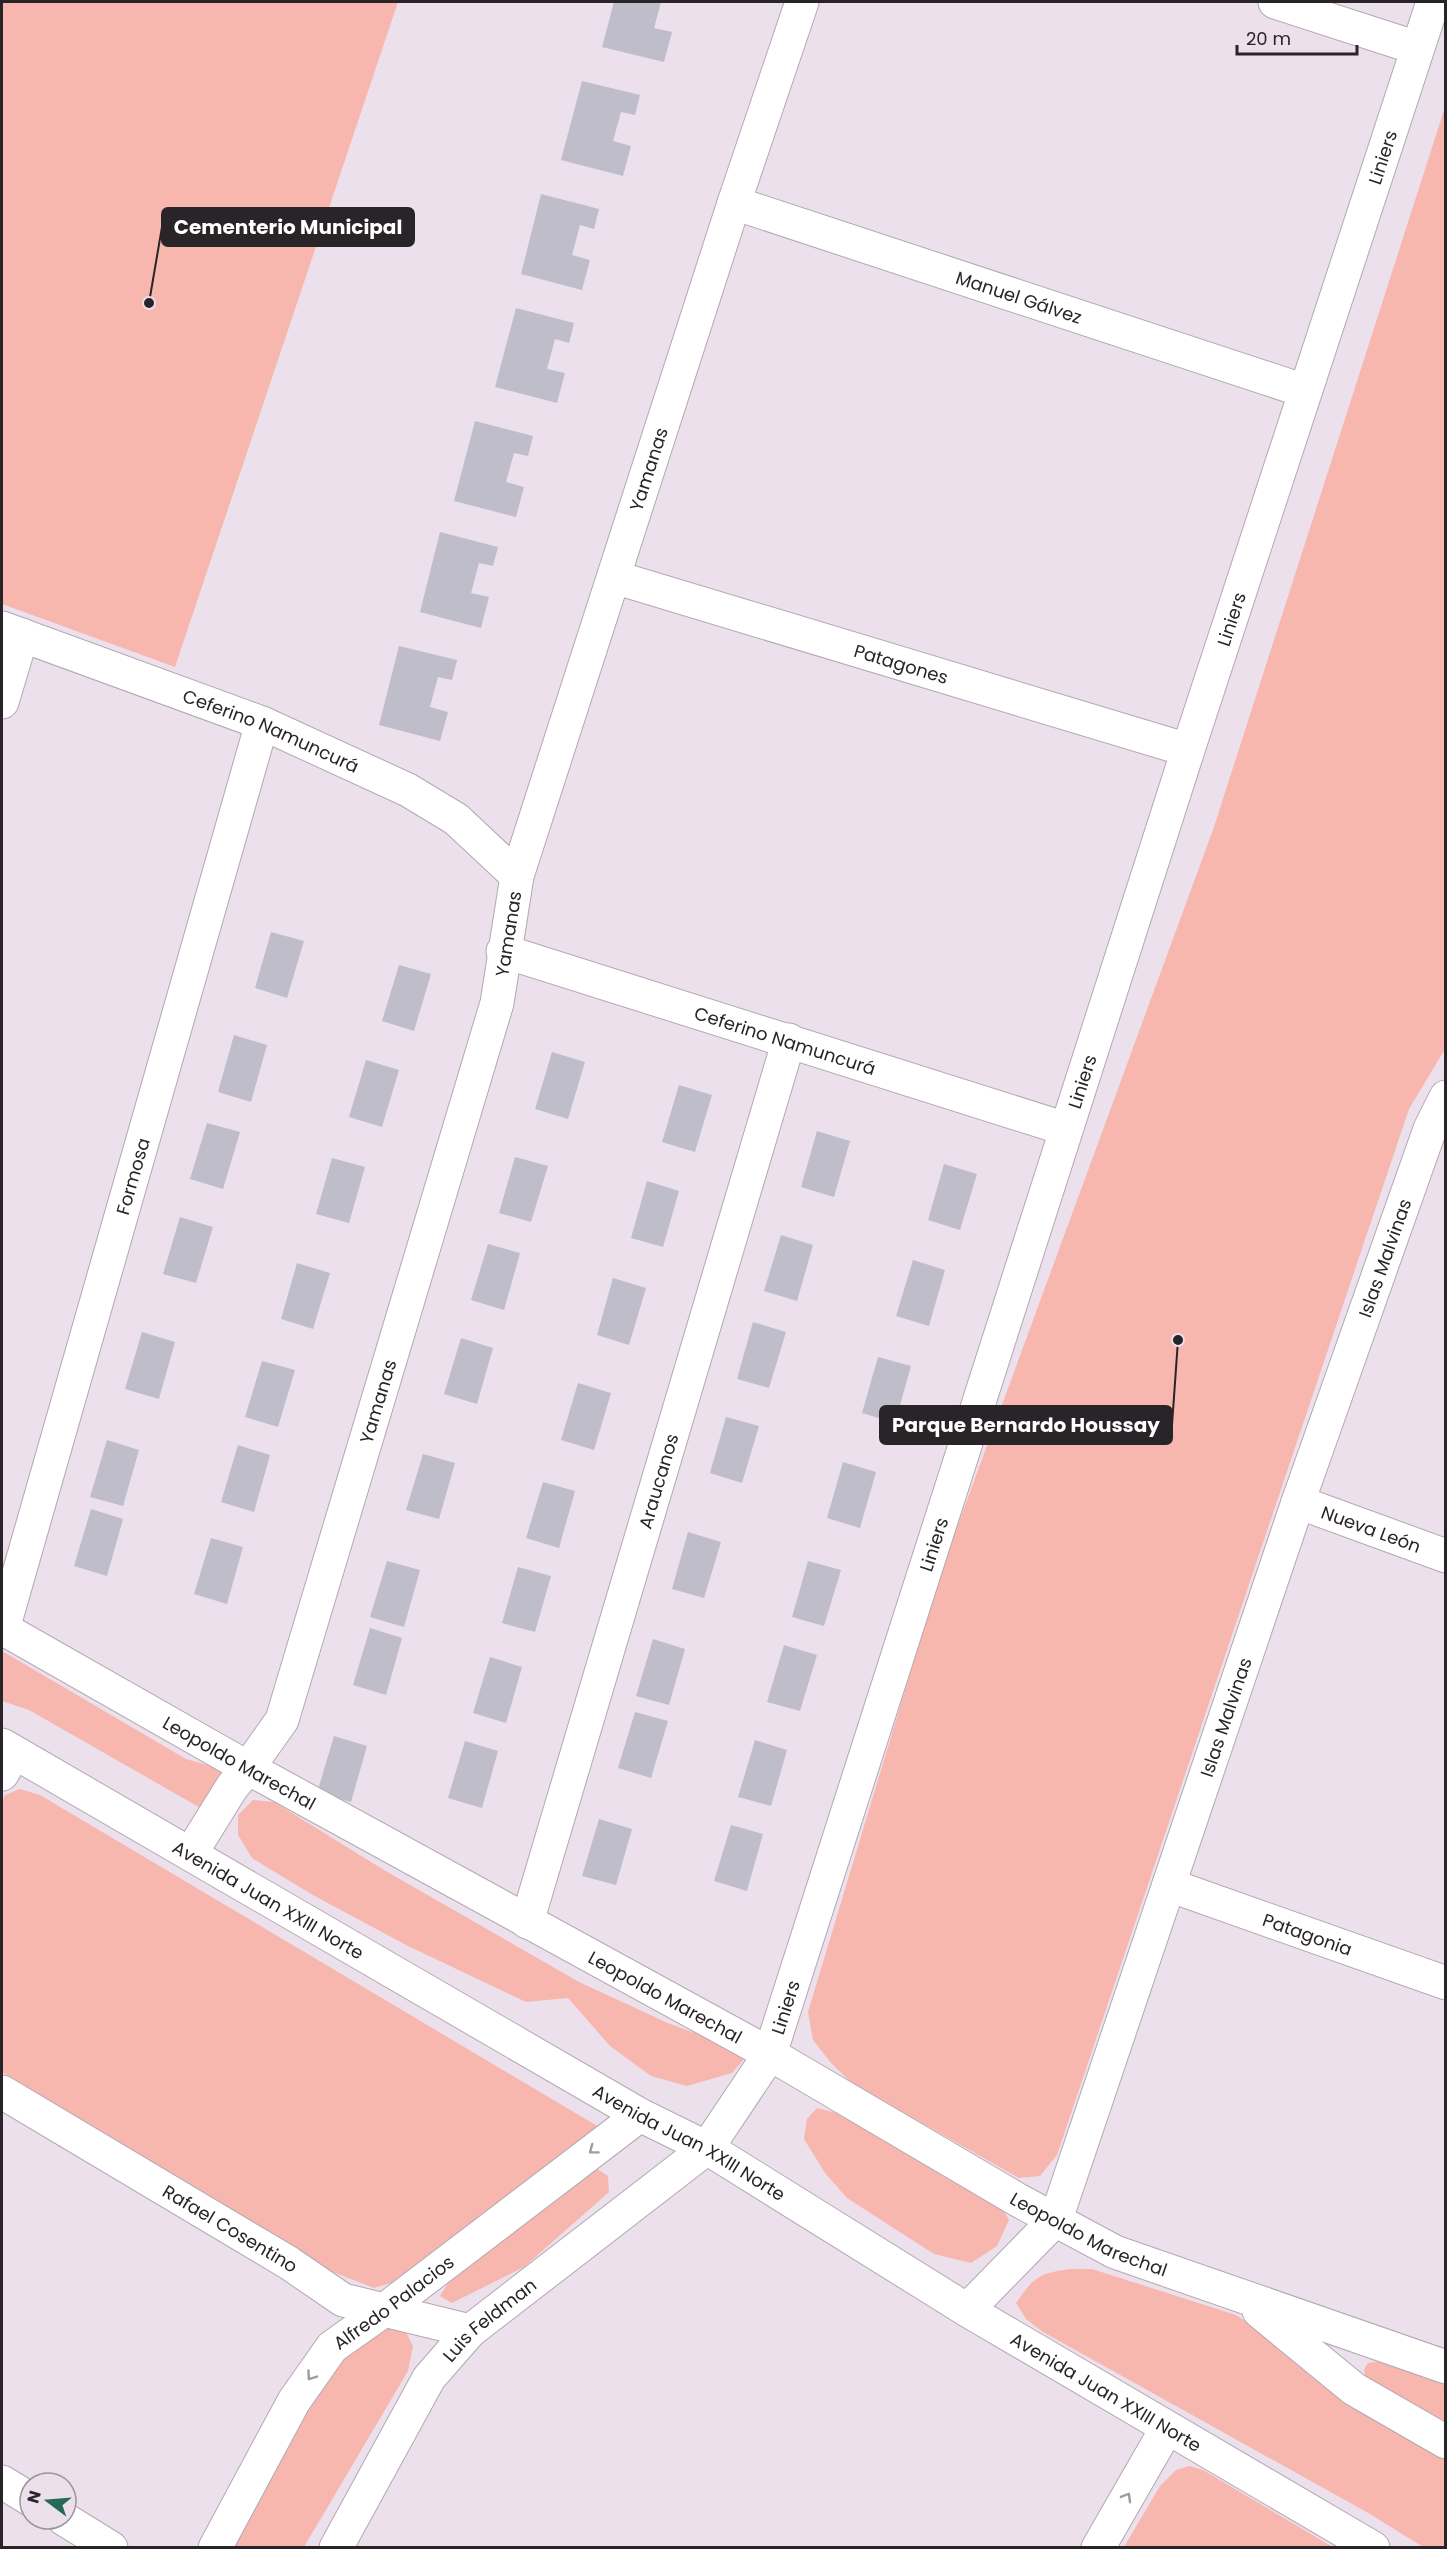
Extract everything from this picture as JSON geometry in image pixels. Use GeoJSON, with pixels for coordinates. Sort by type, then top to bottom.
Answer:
{"type":"FeatureCollection","features":[{"type":"Feature","properties":{"kind":"street","name":"Yamanas"},"geometry":{"type":"LineString","coordinates":[[191,1853],[232,1787],[282,1720],[497,1003],[516,876],[734,203],[802,2]]}},
{"type":"Feature","properties":{"kind":"street"},"geometry":{"type":"LineString","coordinates":[[1275,2],[1417,48]]}},
{"type":"Feature","properties":{"kind":"street","name":"Liniers"},"geometry":{"type":"LineString","coordinates":[[707,2148],[770,2054],[1188,750],[1433,2]]}},
{"type":"Feature","properties":{"kind":"street","name":"Manuel Gálvez"},"geometry":{"type":"LineString","coordinates":[[734,203],[1305,391]]}},
{"type":"Feature","properties":{"kind":"street","name":"Patagones"},"geometry":{"type":"LineString","coordinates":[[614,577],[1188,750]]}},
{"type":"Feature","properties":{"kind":"street"},"geometry":{"type":"LineString","coordinates":[[2,702],[12,632]]}},
{"type":"Feature","properties":{"kind":"street","name":"Ceferino Namuncurá"},"geometry":{"type":"LineString","coordinates":[[12,632],[262,723],[408,790],[456,819],[516,876]]}},
{"type":"Feature","properties":{"kind":"street","name":"Formosa"},"geometry":{"type":"LineString","coordinates":[[2,1628],[262,723]]}},
{"type":"Feature","properties":{"kind":"street","name":"Ceferino Namuncurá"},"geometry":{"type":"LineString","coordinates":[[503,951],[1066,1129]]}},
{"type":"Feature","properties":{"kind":"street","name":"Araucanos"},"geometry":{"type":"LineString","coordinates":[[527,1922],[789,1040]]}},
{"type":"Feature","properties":{"kind":"street","name":"Islas Malvinas"},"geometry":{"type":"LineString","coordinates":[[967,2310],[1056,2219],[1298,1502],[1430,1129],[1446,1097]]}},
{"type":"Feature","properties":{"kind":"street","name":"Nueva León"},"geometry":{"type":"LineString","coordinates":[[1298,1502],[1446,1556]]}},
{"type":"Feature","properties":{"kind":"street","name":"Leopoldo Marechal"},"geometry":{"type":"LineString","coordinates":[[2,1628],[248,1768],[770,2054],[1018,2200],[1115,2252],[1446,2367]]}},
{"type":"Feature","properties":{"kind":"street","name":"Avenida Juan XXIII Norte"},"geometry":{"type":"LineString","coordinates":[[6,1757],[191,1853],[640,2115],[707,2148],[967,2310],[1373,2547]]}},
{"type":"Feature","properties":{"kind":"street","name":"Patagonia"},"geometry":{"type":"LineString","coordinates":[[1169,1885],[1446,1983]]}},
{"type":"Feature","properties":{"kind":"street","name":"Rafael Cosentino"},"geometry":{"type":"LineString","coordinates":[[2,2092],[289,2263],[343,2300],[470,2331]]}},
{"type":"Feature","properties":{"kind":"street","name":"Alfredo Palacios"},"geometry":{"type":"LineString","coordinates":[[215,2547],[294,2402],[332,2347],[383,2311],[640,2115]]}},
{"type":"Feature","properties":{"kind":"street","name":"Luis Feldman"},"geometry":{"type":"LineString","coordinates":[[336,2547],[429,2378],[470,2331],[707,2148]]}},
{"type":"Feature","properties":{"kind":"street"},"geometry":{"type":"LineString","coordinates":[[1242,2297],[1354,2390],[1446,2442]]}},
{"type":"Feature","properties":{"kind":"street"},"geometry":{"type":"LineString","coordinates":[[1098,2547],[1167,2428]]}},
{"type":"Feature","properties":{"kind":"street"},"geometry":{"type":"LineString","coordinates":[[2,2482],[18,2492]]}},
{"type":"Feature","properties":{"kind":"street"},"geometry":{"type":"LineString","coordinates":[[78,2527],[111,2547]]}},
{"type":"Feature","properties":{"kind":"shaded area"},"geometry":{"type":"Polygon","coordinates":[[[2,2],[398,2],[175,667],[2,604],[2,2]]]}},
{"type":"Feature","properties":{"kind":"shaded area"},"geometry":{"type":"Polygon","coordinates":[[[1445,107],[1445,1049],[1409,1109],[1057,2155],[1040,2176],[1019,2178],[853,2084],[831,2063],[813,2040],[808,2012],[941,1571],[1214,827],[1445,107]]]}},
{"type":"Feature","properties":{"kind":"shaded area"},"geometry":{"type":"Polygon","coordinates":[[[2,1651],[186,1759],[228,1771],[204,1810],[29,1710],[2,1701],[2,1651]]]}},
{"type":"Feature","properties":{"kind":"shaded area"},"geometry":{"type":"Polygon","coordinates":[[[20,1789],[40,1795],[604,2130],[398,2281],[374,2288],[307,2262],[2,2072],[2,1801],[5,1795],[20,1789]]]}},
{"type":"Feature","properties":{"kind":"shaded area"},"geometry":{"type":"Polygon","coordinates":[[[253,1800],[274,1802],[384,1870],[579,1982],[670,2024],[740,2049],[744,2059],[732,2073],[687,2086],[651,2076],[610,2046],[568,1998],[526,2002],[406,1945],[311,1894],[252,1858],[238,1835],[238,1815],[253,1800]]]}},
{"type":"Feature","properties":{"kind":"shaded area"},"geometry":{"type":"Polygon","coordinates":[[[817,2108],[837,2113],[1002,2208],[1009,2220],[997,2246],[971,2263],[934,2254],[847,2198],[825,2173],[804,2139],[807,2119],[817,2108]]]}},
{"type":"Feature","properties":{"kind":"shaded area"},"geometry":{"type":"Polygon","coordinates":[[[597,2169],[608,2176],[609,2192],[524,2267],[452,2303],[440,2296],[448,2283],[577,2176],[597,2169]]]}},
{"type":"Feature","properties":{"kind":"shaded area"},"geometry":{"type":"Polygon","coordinates":[[[1092,2269],[1236,2315],[1445,2453],[1445,2547],[1423,2547],[1370,2514],[1043,2332],[1026,2319],[1016,2303],[1028,2287],[1038,2278],[1051,2272],[1092,2269]]]}},
{"type":"Feature","properties":{"kind":"shaded area"},"geometry":{"type":"Polygon","coordinates":[[[388,2322],[404,2328],[413,2346],[408,2371],[304,2547],[232,2548],[333,2363],[388,2322]]]}},
{"type":"Feature","properties":{"kind":"shaded area"},"geometry":{"type":"Polygon","coordinates":[[[1380,2361],[1445,2383],[1445,2422],[1369,2382],[1364,2372],[1366,2365],[1380,2361]]]}},
{"type":"Feature","properties":{"kind":"shaded area"},"geometry":{"type":"Polygon","coordinates":[[[1189,2466],[1203,2470],[1333,2547],[1124,2547],[1160,2486],[1176,2470],[1189,2466]]]}},
{"type":"Feature","properties":{"kind":"building"},"geometry":{"type":"Polygon","coordinates":[[[614,2],[661,2],[654,28],[672,32],[664,62],[602,47],[614,2]]]}},
{"type":"Feature","properties":{"kind":"building"},"geometry":{"type":"Polygon","coordinates":[[[582,81],[640,95],[635,115],[621,112],[613,141],[631,146],[623,176],[561,160],[582,81]]]}},
{"type":"Feature","properties":{"kind":"building"},"geometry":{"type":"Polygon","coordinates":[[[541,194],[599,209],[594,229],[580,225],[572,255],[590,260],[582,290],[521,274],[541,194]]]}},
{"type":"Feature","properties":{"kind":"building"},"geometry":{"type":"Polygon","coordinates":[[[516,308],[574,323],[569,343],[555,339],[547,369],[565,373],[557,403],[495,387],[516,308]]]}},
{"type":"Feature","properties":{"kind":"building"},"geometry":{"type":"Polygon","coordinates":[[[475,421],[533,436],[528,456],[514,453],[506,482],[524,487],[516,517],[454,501],[475,421]]]}},
{"type":"Feature","properties":{"kind":"building"},"geometry":{"type":"Polygon","coordinates":[[[440,532],[498,547],[493,566],[479,563],[471,593],[489,597],[481,628],[420,612],[440,532]]]}},
{"type":"Feature","properties":{"kind":"building"},"geometry":{"type":"Polygon","coordinates":[[[399,646],[457,660],[452,680],[438,677],[430,707],[448,712],[440,741],[379,725],[399,646]]]}},
{"type":"Feature","properties":{"kind":"building"},"geometry":{"type":"Polygon","coordinates":[[[271,932],[304,941],[287,998],[255,988],[271,932]]]}},
{"type":"Feature","properties":{"kind":"building"},"geometry":{"type":"Polygon","coordinates":[[[399,965],[431,974],[414,1031],[382,1021],[399,965]]]}},
{"type":"Feature","properties":{"kind":"building"},"geometry":{"type":"Polygon","coordinates":[[[234,1035],[267,1045],[251,1102],[218,1092],[234,1035]]]}},
{"type":"Feature","properties":{"kind":"building"},"geometry":{"type":"Polygon","coordinates":[[[552,1052],[585,1062],[568,1119],[535,1109],[552,1052]]]}},
{"type":"Feature","properties":{"kind":"building"},"geometry":{"type":"Polygon","coordinates":[[[366,1060],[399,1070],[382,1127],[349,1117],[366,1060]]]}},
{"type":"Feature","properties":{"kind":"building"},"geometry":{"type":"Polygon","coordinates":[[[679,1085],[712,1095],[695,1152],[662,1142],[679,1085]]]}},
{"type":"Feature","properties":{"kind":"building"},"geometry":{"type":"Polygon","coordinates":[[[207,1123],[240,1132],[223,1189],[190,1179],[207,1123]]]}},
{"type":"Feature","properties":{"kind":"building"},"geometry":{"type":"Polygon","coordinates":[[[817,1131],[850,1141],[834,1197],[801,1187],[817,1131]]]}},
{"type":"Feature","properties":{"kind":"building"},"geometry":{"type":"Polygon","coordinates":[[[515,1157],[548,1166],[531,1222],[499,1213],[515,1157]]]}},
{"type":"Feature","properties":{"kind":"building"},"geometry":{"type":"Polygon","coordinates":[[[332,1158],[365,1167],[349,1223],[316,1214],[332,1158]]]}},
{"type":"Feature","properties":{"kind":"building"},"geometry":{"type":"Polygon","coordinates":[[[944,1164],[977,1174],[960,1230],[928,1220],[944,1164]]]}},
{"type":"Feature","properties":{"kind":"building"},"geometry":{"type":"Polygon","coordinates":[[[647,1181],[679,1191],[663,1247],[631,1238],[647,1181]]]}},
{"type":"Feature","properties":{"kind":"building"},"geometry":{"type":"Polygon","coordinates":[[[180,1217],[213,1227],[196,1283],[163,1274],[180,1217]]]}},
{"type":"Feature","properties":{"kind":"building"},"geometry":{"type":"Polygon","coordinates":[[[781,1235],[813,1245],[797,1301],[764,1291],[781,1235]]]}},
{"type":"Feature","properties":{"kind":"building"},"geometry":{"type":"Polygon","coordinates":[[[488,1244],[520,1253],[504,1310],[471,1300],[488,1244]]]}},
{"type":"Feature","properties":{"kind":"building"},"geometry":{"type":"Polygon","coordinates":[[[913,1260],[945,1270],[929,1326],[896,1316],[913,1260]]]}},
{"type":"Feature","properties":{"kind":"building"},"geometry":{"type":"Polygon","coordinates":[[[297,1263],[330,1273],[313,1329],[281,1319],[297,1263]]]}},
{"type":"Feature","properties":{"kind":"building"},"geometry":{"type":"Polygon","coordinates":[[[613,1278],[646,1288],[629,1345],[597,1335],[613,1278]]]}},
{"type":"Feature","properties":{"kind":"building"},"geometry":{"type":"Polygon","coordinates":[[[753,1322],[786,1332],[769,1388],[737,1379],[753,1322]]]}},
{"type":"Feature","properties":{"kind":"building"},"geometry":{"type":"Polygon","coordinates":[[[142,1332],[175,1342],[159,1399],[125,1389],[142,1332]]]}},
{"type":"Feature","properties":{"kind":"building"},"geometry":{"type":"Polygon","coordinates":[[[461,1338],[493,1348],[477,1404],[444,1394],[461,1338]]]}},
{"type":"Feature","properties":{"kind":"building"},"geometry":{"type":"Polygon","coordinates":[[[878,1357],[911,1366],[895,1423],[862,1413],[878,1357]]]}},
{"type":"Feature","properties":{"kind":"building"},"geometry":{"type":"Polygon","coordinates":[[[262,1361],[295,1370],[278,1427],[245,1417],[262,1361]]]}},
{"type":"Feature","properties":{"kind":"building"},"geometry":{"type":"Polygon","coordinates":[[[578,1383],[611,1393],[594,1450],[561,1440],[578,1383]]]}},
{"type":"Feature","properties":{"kind":"building"},"geometry":{"type":"Polygon","coordinates":[[[726,1417],[759,1426],[742,1483],[710,1473],[726,1417]]]}},
{"type":"Feature","properties":{"kind":"building"},"geometry":{"type":"Polygon","coordinates":[[[107,1440],[139,1450],[123,1506],[90,1497],[107,1440]]]}},
{"type":"Feature","properties":{"kind":"building"},"geometry":{"type":"Polygon","coordinates":[[[238,1445],[270,1455],[254,1512],[221,1502],[238,1445]]]}},
{"type":"Feature","properties":{"kind":"building"},"geometry":{"type":"Polygon","coordinates":[[[423,1454],[455,1463],[439,1519],[406,1510],[423,1454]]]}},
{"type":"Feature","properties":{"kind":"building"},"geometry":{"type":"Polygon","coordinates":[[[843,1462],[876,1472],[860,1528],[827,1518],[843,1462]]]}},
{"type":"Feature","properties":{"kind":"building"},"geometry":{"type":"Polygon","coordinates":[[[543,1482],[575,1491],[559,1548],[526,1538],[543,1482]]]}},
{"type":"Feature","properties":{"kind":"building"},"geometry":{"type":"Polygon","coordinates":[[[91,1509],[123,1519],[107,1576],[74,1566],[91,1509]]]}},
{"type":"Feature","properties":{"kind":"building"},"geometry":{"type":"Polygon","coordinates":[[[688,1532],[721,1542],[704,1598],[672,1589],[688,1532]]]}},
{"type":"Feature","properties":{"kind":"building"},"geometry":{"type":"Polygon","coordinates":[[[211,1538],[243,1547],[227,1604],[194,1594],[211,1538]]]}},
{"type":"Feature","properties":{"kind":"building"},"geometry":{"type":"Polygon","coordinates":[[[387,1561],[420,1570],[404,1627],[370,1617],[387,1561]]]}},
{"type":"Feature","properties":{"kind":"building"},"geometry":{"type":"Polygon","coordinates":[[[808,1561],[841,1570],[824,1626],[792,1617],[808,1561]]]}},
{"type":"Feature","properties":{"kind":"building"},"geometry":{"type":"Polygon","coordinates":[[[518,1567],[551,1576],[535,1632],[502,1623],[518,1567]]]}},
{"type":"Feature","properties":{"kind":"building"},"geometry":{"type":"Polygon","coordinates":[[[370,1628],[402,1638],[386,1695],[353,1685],[370,1628]]]}},
{"type":"Feature","properties":{"kind":"building"},"geometry":{"type":"Polygon","coordinates":[[[653,1639],[685,1649],[669,1705],[636,1696],[653,1639]]]}},
{"type":"Feature","properties":{"kind":"building"},"geometry":{"type":"Polygon","coordinates":[[[784,1645],[817,1655],[800,1711],[767,1702],[784,1645]]]}},
{"type":"Feature","properties":{"kind":"building"},"geometry":{"type":"Polygon","coordinates":[[[490,1657],[522,1667],[506,1723],[473,1713],[490,1657]]]}},
{"type":"Feature","properties":{"kind":"building"},"geometry":{"type":"Polygon","coordinates":[[[635,1712],[668,1721],[651,1778],[618,1768],[635,1712]]]}},
{"type":"Feature","properties":{"kind":"building"},"geometry":{"type":"Polygon","coordinates":[[[334,1736],[367,1746],[351,1802],[317,1793],[334,1736]]]}},
{"type":"Feature","properties":{"kind":"building"},"geometry":{"type":"Polygon","coordinates":[[[755,1740],[787,1750],[771,1806],[738,1797],[755,1740]]]}},
{"type":"Feature","properties":{"kind":"building"},"geometry":{"type":"Polygon","coordinates":[[[465,1741],[498,1751],[482,1808],[448,1798],[465,1741]]]}},
{"type":"Feature","properties":{"kind":"building"},"geometry":{"type":"Polygon","coordinates":[[[599,1819],[632,1829],[616,1885],[582,1876],[599,1819]]]}},
{"type":"Feature","properties":{"kind":"building"},"geometry":{"type":"Polygon","coordinates":[[[731,1825],[763,1834],[747,1891],[714,1881],[731,1825]]]}},
{"type":"Feature","properties":{"kind":"place","name":"Cementerio Municipal"},"geometry":{"type":"Point","coordinates":[149,303]}},
{"type":"Feature","properties":{"kind":"place","name":"Parque Bernardo Houssay"},"geometry":{"type":"Point","coordinates":[1178,1340]}}]}
